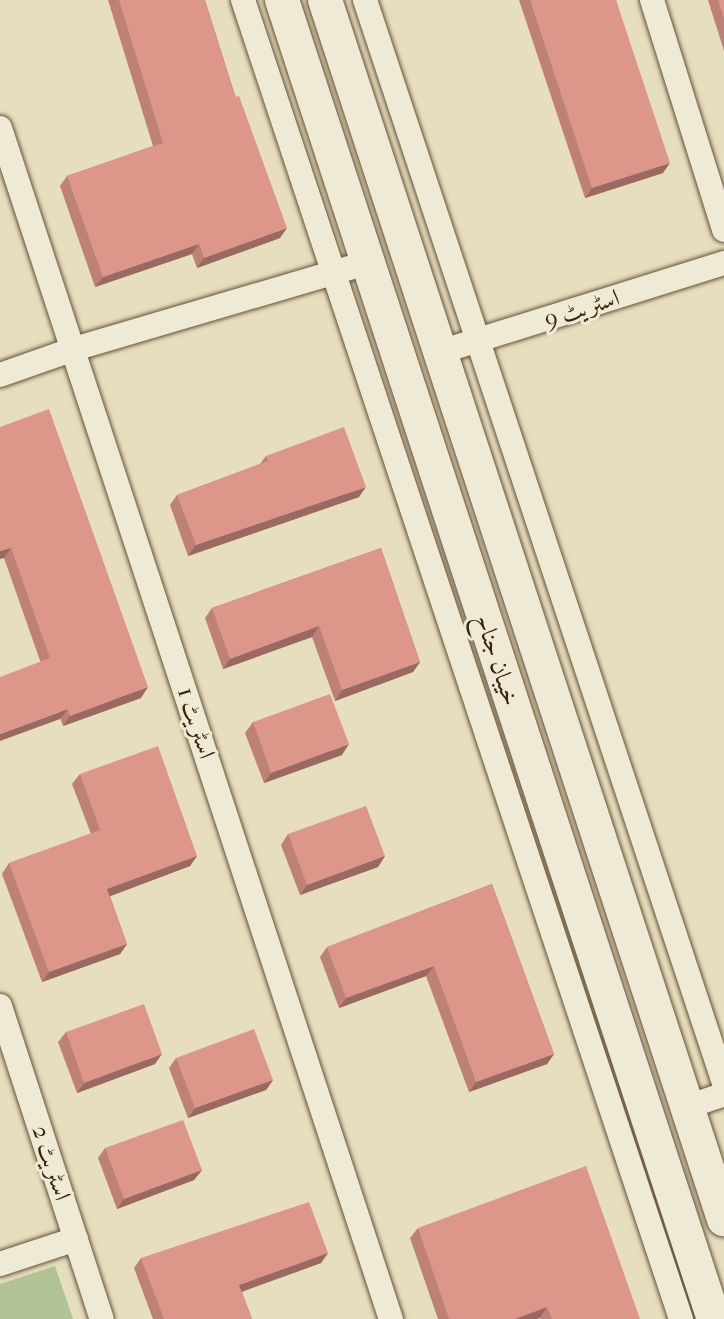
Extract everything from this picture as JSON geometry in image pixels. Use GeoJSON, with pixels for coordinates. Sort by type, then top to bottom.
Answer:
{"type":"FeatureCollection","features":[{"type":"Feature","properties":{"kind":"main road","name":"خیبان جناح"},"geometry":{"type":"LineString","coordinates":[[282,0],[714,1319]]}},
{"type":"Feature","properties":{"kind":"main road","name":"خیبان جناح"},"geometry":{"type":"LineString","coordinates":[[325,0],[724,1219]]}},
{"type":"Feature","properties":{"kind":"street"},"geometry":{"type":"LineString","coordinates":[[243,0],[681,1319]]}},
{"type":"Feature","properties":{"kind":"street"},"geometry":{"type":"LineString","coordinates":[[365,0],[724,1083]]}},
{"type":"Feature","properties":{"kind":"street"},"geometry":{"type":"LineString","coordinates":[[652,0],[724,230]]}},
{"type":"Feature","properties":{"kind":"street","name":"اسٹریٹ 1"},"geometry":{"type":"LineString","coordinates":[[0,128],[391,1319]]}},
{"type":"Feature","properties":{"kind":"street"},"geometry":{"type":"LineString","coordinates":[[0,375],[74,349],[367,263]]}},
{"type":"Feature","properties":{"kind":"street","name":"اسٹریٹ 9"},"geometry":{"type":"LineString","coordinates":[[440,352],[724,263]]}},
{"type":"Feature","properties":{"kind":"street","name":"اسٹریٹ 2"},"geometry":{"type":"LineString","coordinates":[[0,1006],[102,1319]]}},
{"type":"Feature","properties":{"kind":"street"},"geometry":{"type":"LineString","coordinates":[[687,1107],[724,1094]]}},
{"type":"Feature","properties":{"kind":"street"},"geometry":{"type":"LineString","coordinates":[[0,1264],[76,1239]]}},
{"type":"Feature","properties":{"kind":"green space"},"geometry":{"type":"Polygon","coordinates":[[[55,1266],[73,1319],[0,1319],[0,1284],[55,1266]]]}},
{"type":"Feature","properties":{"kind":"building"},"geometry":{"type":"Polygon","coordinates":[[[119,0],[205,0],[235,97],[239,96],[287,228],[204,258],[199,244],[103,277],[67,176],[163,143],[119,0]]]}},
{"type":"Feature","properties":{"kind":"building"},"geometry":{"type":"Polygon","coordinates":[[[530,0],[616,0],[670,163],[592,188],[530,0]]]}},
{"type":"Feature","properties":{"kind":"building"},"geometry":{"type":"Polygon","coordinates":[[[718,0],[724,0],[724,19],[718,0]]]}},
{"type":"Feature","properties":{"kind":"building"},"geometry":{"type":"Polygon","coordinates":[[[49,409],[148,687],[70,716],[68,709],[0,734],[0,677],[50,658],[11,548],[0,551],[0,427],[49,409]]]}},
{"type":"Feature","properties":{"kind":"building"},"geometry":{"type":"Polygon","coordinates":[[[344,427],[366,487],[196,545],[177,495],[268,461],[266,456],[344,427]]]}},
{"type":"Feature","properties":{"kind":"building"},"geometry":{"type":"Polygon","coordinates":[[[381,548],[420,662],[342,690],[319,626],[230,659],[212,608],[381,548]]]}},
{"type":"Feature","properties":{"kind":"building"},"geometry":{"type":"Polygon","coordinates":[[[330,694],[349,744],[271,773],[253,722],[330,694]]]}},
{"type":"Feature","properties":{"kind":"building"},"geometry":{"type":"Polygon","coordinates":[[[158,746],[197,856],[107,889],[127,944],[49,972],[9,863],[100,830],[80,774],[158,746]]]}},
{"type":"Feature","properties":{"kind":"building"},"geometry":{"type":"Polygon","coordinates":[[[366,806],[385,856],[307,885],[288,834],[366,806]]]}},
{"type":"Feature","properties":{"kind":"building"},"geometry":{"type":"Polygon","coordinates":[[[492,884],[554,1054],[476,1082],[434,966],[346,998],[327,947],[492,884]]]}},
{"type":"Feature","properties":{"kind":"building"},"geometry":{"type":"Polygon","coordinates":[[[144,1004],[162,1054],[84,1083],[66,1032],[144,1004]]]}},
{"type":"Feature","properties":{"kind":"building"},"geometry":{"type":"Polygon","coordinates":[[[254,1029],[273,1080],[195,1108],[176,1058],[254,1029]]]}},
{"type":"Feature","properties":{"kind":"building"},"geometry":{"type":"Polygon","coordinates":[[[183,1120],[202,1170],[124,1199],[105,1148],[183,1120]]]}},
{"type":"Feature","properties":{"kind":"building"},"geometry":{"type":"Polygon","coordinates":[[[586,1166],[640,1319],[552,1319],[547,1307],[515,1319],[449,1319],[418,1228],[586,1166]]]}},
{"type":"Feature","properties":{"kind":"building"},"geometry":{"type":"Polygon","coordinates":[[[309,1202],[328,1253],[239,1285],[252,1319],[164,1319],[141,1258],[309,1202]]]}}]}
